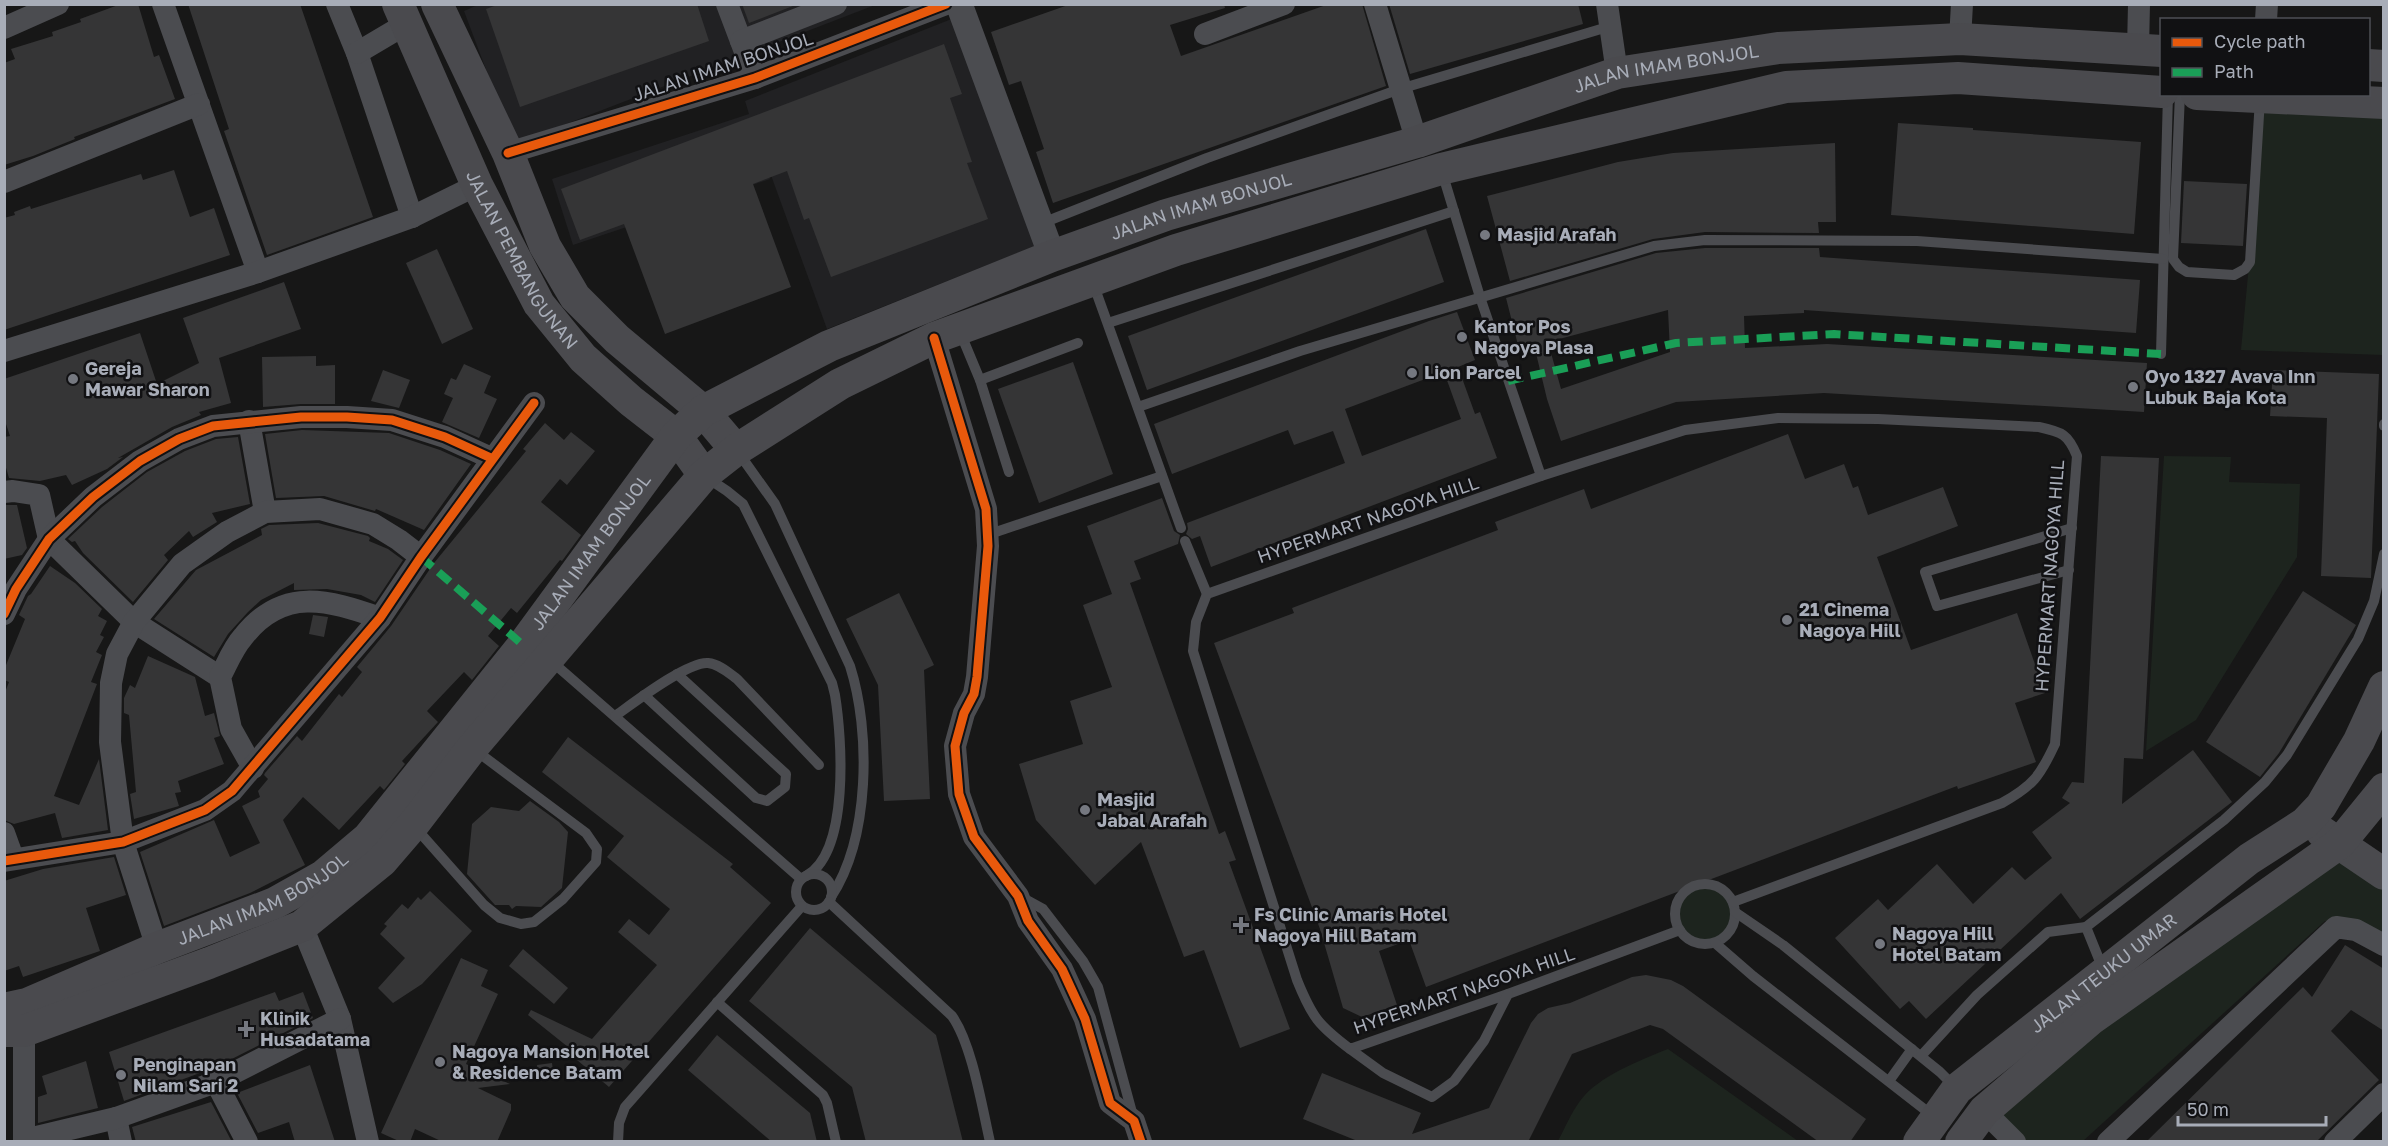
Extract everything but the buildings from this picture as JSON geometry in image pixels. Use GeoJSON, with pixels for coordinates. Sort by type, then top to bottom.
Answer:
{"type":"FeatureCollection","features":[{"type":"Feature","properties":{"kind":"main road","name":"JALAN PEMBANGUNAN"},"geometry":{"type":"LineString","coordinates":[[437,4],[508,153],[545,246],[575,297],[617,339],[703,411],[736,450]]}},
{"type":"Feature","properties":{"kind":"main road","name":"JALAN PEMBANGUNAN"},"geometry":{"type":"LineString","coordinates":[[402,14],[477,185],[539,304],[584,358],[631,401],[676,436],[704,475]]}},
{"type":"Feature","properties":{"kind":"main road","name":"JALAN IMAM BONJOL"},"geometry":{"type":"LineString","coordinates":[[11,1024],[27,1004],[157,948],[275,903],[323,876],[368,838],[523,645],[676,436],[703,411],[829,346],[1052,256],[1166,215],[1417,142],[1617,73],[1778,48],[1960,39],[2150,50]]}},
{"type":"Feature","properties":{"kind":"main road"},"geometry":{"type":"LineString","coordinates":[[1958,78],[1961,58],[1958,49],[1960,39]]}},
{"type":"Feature","properties":{"kind":"main road","name":"JALAN IMAM BONJOL"},"geometry":{"type":"LineString","coordinates":[[11,1024],[209,963],[302,926],[382,861],[472,748],[704,475],[736,450],[840,384],[946,333],[1176,250],[1441,169],[1786,87],[1958,78],[2160,92]]}},
{"type":"Feature","properties":{"kind":"main road"},"geometry":{"type":"LineString","coordinates":[[2222,96],[2384,104]]}},
{"type":"Feature","properties":{"kind":"main road"},"geometry":{"type":"LineString","coordinates":[[1166,215],[1176,250]]}},
{"type":"Feature","properties":{"kind":"main road"},"geometry":{"type":"LineString","coordinates":[[2384,687],[2359,741],[2313,814],[2346,836],[2384,874]]}},
{"type":"Feature","properties":{"kind":"main road","name":"JALAN TEUKU UMAR"},"geometry":{"type":"LineString","coordinates":[[1961,1142],[1984,1111],[2090,1020],[2346,836],[2384,789]]}},
{"type":"Feature","properties":{"kind":"main road","name":"JALAN TEUKU UMAR"},"geometry":{"type":"LineString","coordinates":[[1927,1130],[1957,1089],[2249,859],[2313,814]]}},
{"type":"Feature","properties":{"kind":"main road"},"geometry":{"type":"LineString","coordinates":[[2346,836],[2384,848]]}},
{"type":"Feature","properties":{"kind":"street"},"geometry":{"type":"LineString","coordinates":[[4,28],[58,4]]}},
{"type":"Feature","properties":{"kind":"street"},"geometry":{"type":"LineString","coordinates":[[163,4],[258,273]]}},
{"type":"Feature","properties":{"kind":"street"},"geometry":{"type":"LineString","coordinates":[[337,4],[357,53],[412,217]]}},
{"type":"Feature","properties":{"kind":"street"},"geometry":{"type":"LineString","coordinates":[[727,4],[755,78]]}},
{"type":"Feature","properties":{"kind":"street"},"geometry":{"type":"LineString","coordinates":[[741,41],[836,4]]}},
{"type":"Feature","properties":{"kind":"street","name":"JALAN IMAM BONJOL"},"geometry":{"type":"LineString","coordinates":[[508,153],[755,78],[946,4]]}},
{"type":"Feature","properties":{"kind":"street"},"geometry":{"type":"LineString","coordinates":[[959,4],[1052,256]]}},
{"type":"Feature","properties":{"kind":"street"},"geometry":{"type":"LineString","coordinates":[[1205,34],[1284,4]]}},
{"type":"Feature","properties":{"kind":"street"},"geometry":{"type":"LineString","coordinates":[[1375,4],[1417,142]]}},
{"type":"Feature","properties":{"kind":"street"},"geometry":{"type":"LineString","coordinates":[[1960,39],[1962,4]]}},
{"type":"Feature","properties":{"kind":"street"},"geometry":{"type":"LineString","coordinates":[[2139,4],[2150,50]]}},
{"type":"Feature","properties":{"kind":"street"},"geometry":{"type":"LineString","coordinates":[[357,53],[402,14]]}},
{"type":"Feature","properties":{"kind":"street"},"geometry":{"type":"LineString","coordinates":[[1609,15],[1617,73]]}},
{"type":"Feature","properties":{"kind":"street"},"geometry":{"type":"LineString","coordinates":[[4,182],[199,104]]}},
{"type":"Feature","properties":{"kind":"street"},"geometry":{"type":"LineString","coordinates":[[4,351],[258,273],[412,217],[477,185]]}},
{"type":"Feature","properties":{"kind":"street"},"geometry":{"type":"LineString","coordinates":[[946,333],[986,509],[987,535],[977,677],[974,693],[964,713],[954,746],[959,794],[974,837],[1018,896],[1028,921],[1062,969],[1078,1001],[1110,1103],[1137,1131]]}},
{"type":"Feature","properties":{"kind":"street"},"geometry":{"type":"LineString","coordinates":[[4,833],[9,860],[123,842],[205,810],[232,791],[381,618],[421,557],[534,403]]}},
{"type":"Feature","properties":{"kind":"street"},"geometry":{"type":"LineString","coordinates":[[4,614],[16,589],[50,538],[93,497],[140,461],[180,439],[213,426],[301,417],[392,420],[445,437],[492,458]]}},
{"type":"Feature","properties":{"kind":"street"},"geometry":{"type":"LineString","coordinates":[[249,421],[265,512]]}},
{"type":"Feature","properties":{"kind":"street"},"geometry":{"type":"LineString","coordinates":[[4,492],[39,495],[50,538],[134,622],[220,677]]}},
{"type":"Feature","properties":{"kind":"street"},"geometry":{"type":"LineString","coordinates":[[157,948],[123,842],[110,742],[111,683],[117,654],[134,622],[182,564],[227,532],[265,512],[320,509],[373,524],[421,557]]}},
{"type":"Feature","properties":{"kind":"street"},"geometry":{"type":"LineString","coordinates":[[253,768],[231,729],[220,677],[242,637],[268,611],[294,601],[341,604],[381,618]]}},
{"type":"Feature","properties":{"kind":"street"},"geometry":{"type":"LineString","coordinates":[[302,926],[340,1019],[368,1142]]}},
{"type":"Feature","properties":{"kind":"street"},"geometry":{"type":"LineString","coordinates":[[2108,1142],[2336,927],[2356,930],[2384,945]]}},
{"type":"Feature","properties":{"kind":"street"},"geometry":{"type":"LineString","coordinates":[[11,1024],[24,1141],[116,1118],[216,1082],[340,1019]]}},
{"type":"Feature","properties":{"kind":"street"},"geometry":{"type":"LineString","coordinates":[[216,1082],[247,1142]]}},
{"type":"Feature","properties":{"kind":"street"},"geometry":{"type":"LineString","coordinates":[[2335,1142],[2384,1094]]}},
{"type":"Feature","properties":{"kind":"street"},"geometry":{"type":"LineString","coordinates":[[1984,1111],[2015,1142]]}},
{"type":"Feature","properties":{"kind":"street"},"geometry":{"type":"LineString","coordinates":[[116,1118],[121,1142]]}},
{"type":"Feature","properties":{"kind":"lane"},"geometry":{"type":"LineString","coordinates":[[1040,224],[1207,158],[1609,15]]}},
{"type":"Feature","properties":{"kind":"lane"},"geometry":{"type":"LineString","coordinates":[[2161,354],[2168,96]]}},
{"type":"Feature","properties":{"kind":"lane"},"geometry":{"type":"LineString","coordinates":[[2180,96],[2173,259],[2187,272],[2235,275],[2245,269],[2250,262],[2260,99]]}},
{"type":"Feature","properties":{"kind":"lane"},"geometry":{"type":"LineString","coordinates":[[1441,169],[1480,297],[1541,476]]}},
{"type":"Feature","properties":{"kind":"lane"},"geometry":{"type":"LineString","coordinates":[[1107,323],[1454,211]]}},
{"type":"Feature","properties":{"kind":"lane"},"geometry":{"type":"LineString","coordinates":[[1138,407],[1300,351],[1654,246],[1705,240],[1917,241],[2163,259]]}},
{"type":"Feature","properties":{"kind":"lane"},"geometry":{"type":"LineString","coordinates":[[1092,280],[1181,528]]}},
{"type":"Feature","properties":{"kind":"lane"},"geometry":{"type":"LineString","coordinates":[[946,333],[980,380],[1009,472]]}},
{"type":"Feature","properties":{"kind":"lane"},"geometry":{"type":"LineString","coordinates":[[980,380],[1078,343]]}},
{"type":"Feature","properties":{"kind":"lane","name":"HYPERMART NAGOYA HILL"},"geometry":{"type":"LineString","coordinates":[[1680,930],[1508,994],[1350,1049],[1327,1032],[1310,1011],[1297,980],[1193,651],[1196,622],[1207,594],[1541,476],[1684,430],[1778,418],[1878,419],[2039,428],[2057,431],[2070,440],[2077,456],[2055,744],[2042,772],[2023,791],[2002,803],[1736,905]]}},
{"type":"Feature","properties":{"kind":"lane"},"geometry":{"type":"LineString","coordinates":[[704,475],[743,504],[832,683],[835,695],[840,777],[839,804],[826,856],[819,867],[804,877],[796,889],[796,896],[802,906],[807,909],[819,909],[830,900],[843,879],[860,821],[863,798],[860,706],[850,666],[776,504],[736,450]]}},
{"type":"Feature","properties":{"kind":"lane"},"geometry":{"type":"LineString","coordinates":[[987,535],[1162,476]]}},
{"type":"Feature","properties":{"kind":"lane"},"geometry":{"type":"LineString","coordinates":[[2069,570],[1937,606],[1925,572],[2072,528]]}},
{"type":"Feature","properties":{"kind":"lane"},"geometry":{"type":"LineString","coordinates":[[1185,542],[1207,594]]}},
{"type":"Feature","properties":{"kind":"lane"},"geometry":{"type":"LineString","coordinates":[[1889,1081],[1977,995],[2048,932],[2086,927],[2224,820],[2265,782],[2287,754],[2308,716],[2358,639],[2374,600],[2384,554]]}},
{"type":"Feature","properties":{"kind":"lane"},"geometry":{"type":"LineString","coordinates":[[548,658],[804,877]]}},
{"type":"Feature","properties":{"kind":"lane"},"geometry":{"type":"LineString","coordinates":[[615,716],[677,674],[707,663],[723,669],[737,679],[819,765]]}},
{"type":"Feature","properties":{"kind":"lane"},"geometry":{"type":"LineString","coordinates":[[644,695],[756,798],[767,801],[785,787],[786,774],[677,674]]}},
{"type":"Feature","properties":{"kind":"lane"},"geometry":{"type":"LineString","coordinates":[[412,825],[484,905],[500,918],[521,924],[534,922],[548,912],[563,899],[596,862],[597,849],[586,833],[472,748]]}},
{"type":"Feature","properties":{"kind":"lane"},"geometry":{"type":"LineString","coordinates":[[804,877],[818,874],[824,876],[831,885],[830,900]]}},
{"type":"Feature","properties":{"kind":"lane"},"geometry":{"type":"LineString","coordinates":[[1736,905],[1730,931],[1715,943],[1695,943],[1686,938],[1680,930],[1676,917],[1678,903],[1687,892],[1694,887],[1712,885],[1720,889],[1736,905],[1751,924],[1783,945],[1917,1052],[1957,1089]]}},
{"type":"Feature","properties":{"kind":"lane"},"geometry":{"type":"LineString","coordinates":[[830,900],[958,1023],[966,1045],[990,1142]]}},
{"type":"Feature","properties":{"kind":"lane"},"geometry":{"type":"LineString","coordinates":[[618,1142],[619,1123],[625,1107],[802,906]]}},
{"type":"Feature","properties":{"kind":"lane"},"geometry":{"type":"LineString","coordinates":[[2086,927],[2104,973]]}},
{"type":"Feature","properties":{"kind":"lane"},"geometry":{"type":"LineString","coordinates":[[1665,936],[1730,956]]}},
{"type":"Feature","properties":{"kind":"lane"},"geometry":{"type":"LineString","coordinates":[[1715,943],[1811,1023],[1889,1081],[1927,1130]]}},
{"type":"Feature","properties":{"kind":"lane"},"geometry":{"type":"LineString","coordinates":[[1350,1049],[1383,1073],[1432,1097],[1454,1081],[1484,1041],[1508,994]]}},
{"type":"Feature","properties":{"kind":"lane"},"geometry":{"type":"LineString","coordinates":[[717,1002],[823,1095],[836,1142]]}},
{"type":"Feature","properties":{"kind":"shaded area"},"geometry":{"type":"Polygon","coordinates":[[[480,4],[875,5],[514,144],[464,11],[480,4]]]}},
{"type":"Feature","properties":{"kind":"shaded area"},"geometry":{"type":"Polygon","coordinates":[[[954,18],[1040,244],[827,329],[756,134],[770,179],[573,245],[552,179],[749,114],[745,101],[954,18]]]}},
{"type":"Feature","properties":{"kind":"shaded area"},"geometry":{"type":"Polygon","coordinates":[[[2264,104],[2383,106],[2383,355],[2241,350],[2264,104]]]}},
{"type":"Feature","properties":{"kind":"shaded area"},"geometry":{"type":"Polygon","coordinates":[[[2164,456],[2231,457],[2229,482],[2300,484],[2297,557],[2196,720],[2146,751],[2164,456]]]}},
{"type":"Feature","properties":{"kind":"shaded area"},"geometry":{"type":"Polygon","coordinates":[[[2340,843],[2383,876],[2383,936],[2361,923],[2325,921],[2083,1141],[2015,1141],[1984,1111],[2340,843]]]}},
{"type":"Feature","properties":{"kind":"shaded area"},"geometry":{"type":"Polygon","coordinates":[[[1699,885],[1711,885],[1726,893],[1734,908],[1734,920],[1726,935],[1711,943],[1699,943],[1684,935],[1676,920],[1676,908],[1684,893],[1699,885]]]}},
{"type":"Feature","properties":{"kind":"shaded area"},"geometry":{"type":"Polygon","coordinates":[[[1668,1049],[1798,1141],[1558,1141],[1577,1106],[1588,1092],[1609,1076],[1668,1049]]]}},
{"type":"Feature","properties":{"kind":"marked path"},"geometry":{"type":"LineString","coordinates":[[1508,381],[1676,343],[1834,334],[2161,354]]}},
{"type":"Feature","properties":{"kind":"marked path"},"geometry":{"type":"LineString","coordinates":[[421,557],[523,645]]}},
{"type":"Feature","properties":{"kind":"cycle path"},"geometry":{"type":"LineString","coordinates":[[508,153],[755,78],[946,4]]}},
{"type":"Feature","properties":{"kind":"cycle path"},"geometry":{"type":"LineString","coordinates":[[934,338],[986,509],[988,546],[977,677],[974,694],[964,713],[955,746],[959,794],[974,837],[1018,896],[1028,921],[1062,969],[1085,1019],[1110,1103],[1134,1121],[1141,1142]]}},
{"type":"Feature","properties":{"kind":"cycle path"},"geometry":{"type":"LineString","coordinates":[[4,861],[123,842],[205,810],[232,791],[380,618],[421,557],[534,403]]}},
{"type":"Feature","properties":{"kind":"cycle path"},"geometry":{"type":"LineString","coordinates":[[4,614],[16,589],[49,539],[93,497],[140,461],[179,439],[213,426],[301,417],[392,420],[445,437],[491,458]]}},
{"type":"Feature","properties":{"kind":"place","name":"Masjid Arafah"},"geometry":{"type":"Point","coordinates":[1485,235]}},
{"type":"Feature","properties":{"kind":"place","name":"Kantor Pos Nagoya Plasa"},"geometry":{"type":"Point","coordinates":[1462,337]}},
{"type":"Feature","properties":{"kind":"place","name":"Lion Parcel"},"geometry":{"type":"Point","coordinates":[1412,373]}},
{"type":"Feature","properties":{"kind":"place","name":"Gereja Mawar Sharon"},"geometry":{"type":"Point","coordinates":[73,379]}},
{"type":"Feature","properties":{"kind":"place","name":"Oyo 1327 Avava Inn Lubuk Baja Kota"},"geometry":{"type":"Point","coordinates":[2133,387]}},
{"type":"Feature","properties":{"kind":"place","name":"21 Cinema Nagoya Hill"},"geometry":{"type":"Point","coordinates":[1787,620]}},
{"type":"Feature","properties":{"kind":"place","name":"Masjid Jabal Arafah"},"geometry":{"type":"Point","coordinates":[1085,810]}},
{"type":"Feature","properties":{"kind":"place","name":"Fs Clinic Amaris Hotel Nagoya Hill Batam"},"geometry":{"type":"Point","coordinates":[1241,925]}},
{"type":"Feature","properties":{"kind":"place","name":"Nagoya Hill Hotel Batam"},"geometry":{"type":"Point","coordinates":[1880,944]}},
{"type":"Feature","properties":{"kind":"place","name":"Klinik Husadatama"},"geometry":{"type":"Point","coordinates":[246,1029]}},
{"type":"Feature","properties":{"kind":"place","name":"Nagoya Mansion Hotel & Residence Batam"},"geometry":{"type":"Point","coordinates":[440,1062]}},
{"type":"Feature","properties":{"kind":"place","name":"Penginapan Nilam Sari 2"},"geometry":{"type":"Point","coordinates":[121,1075]}}]}
